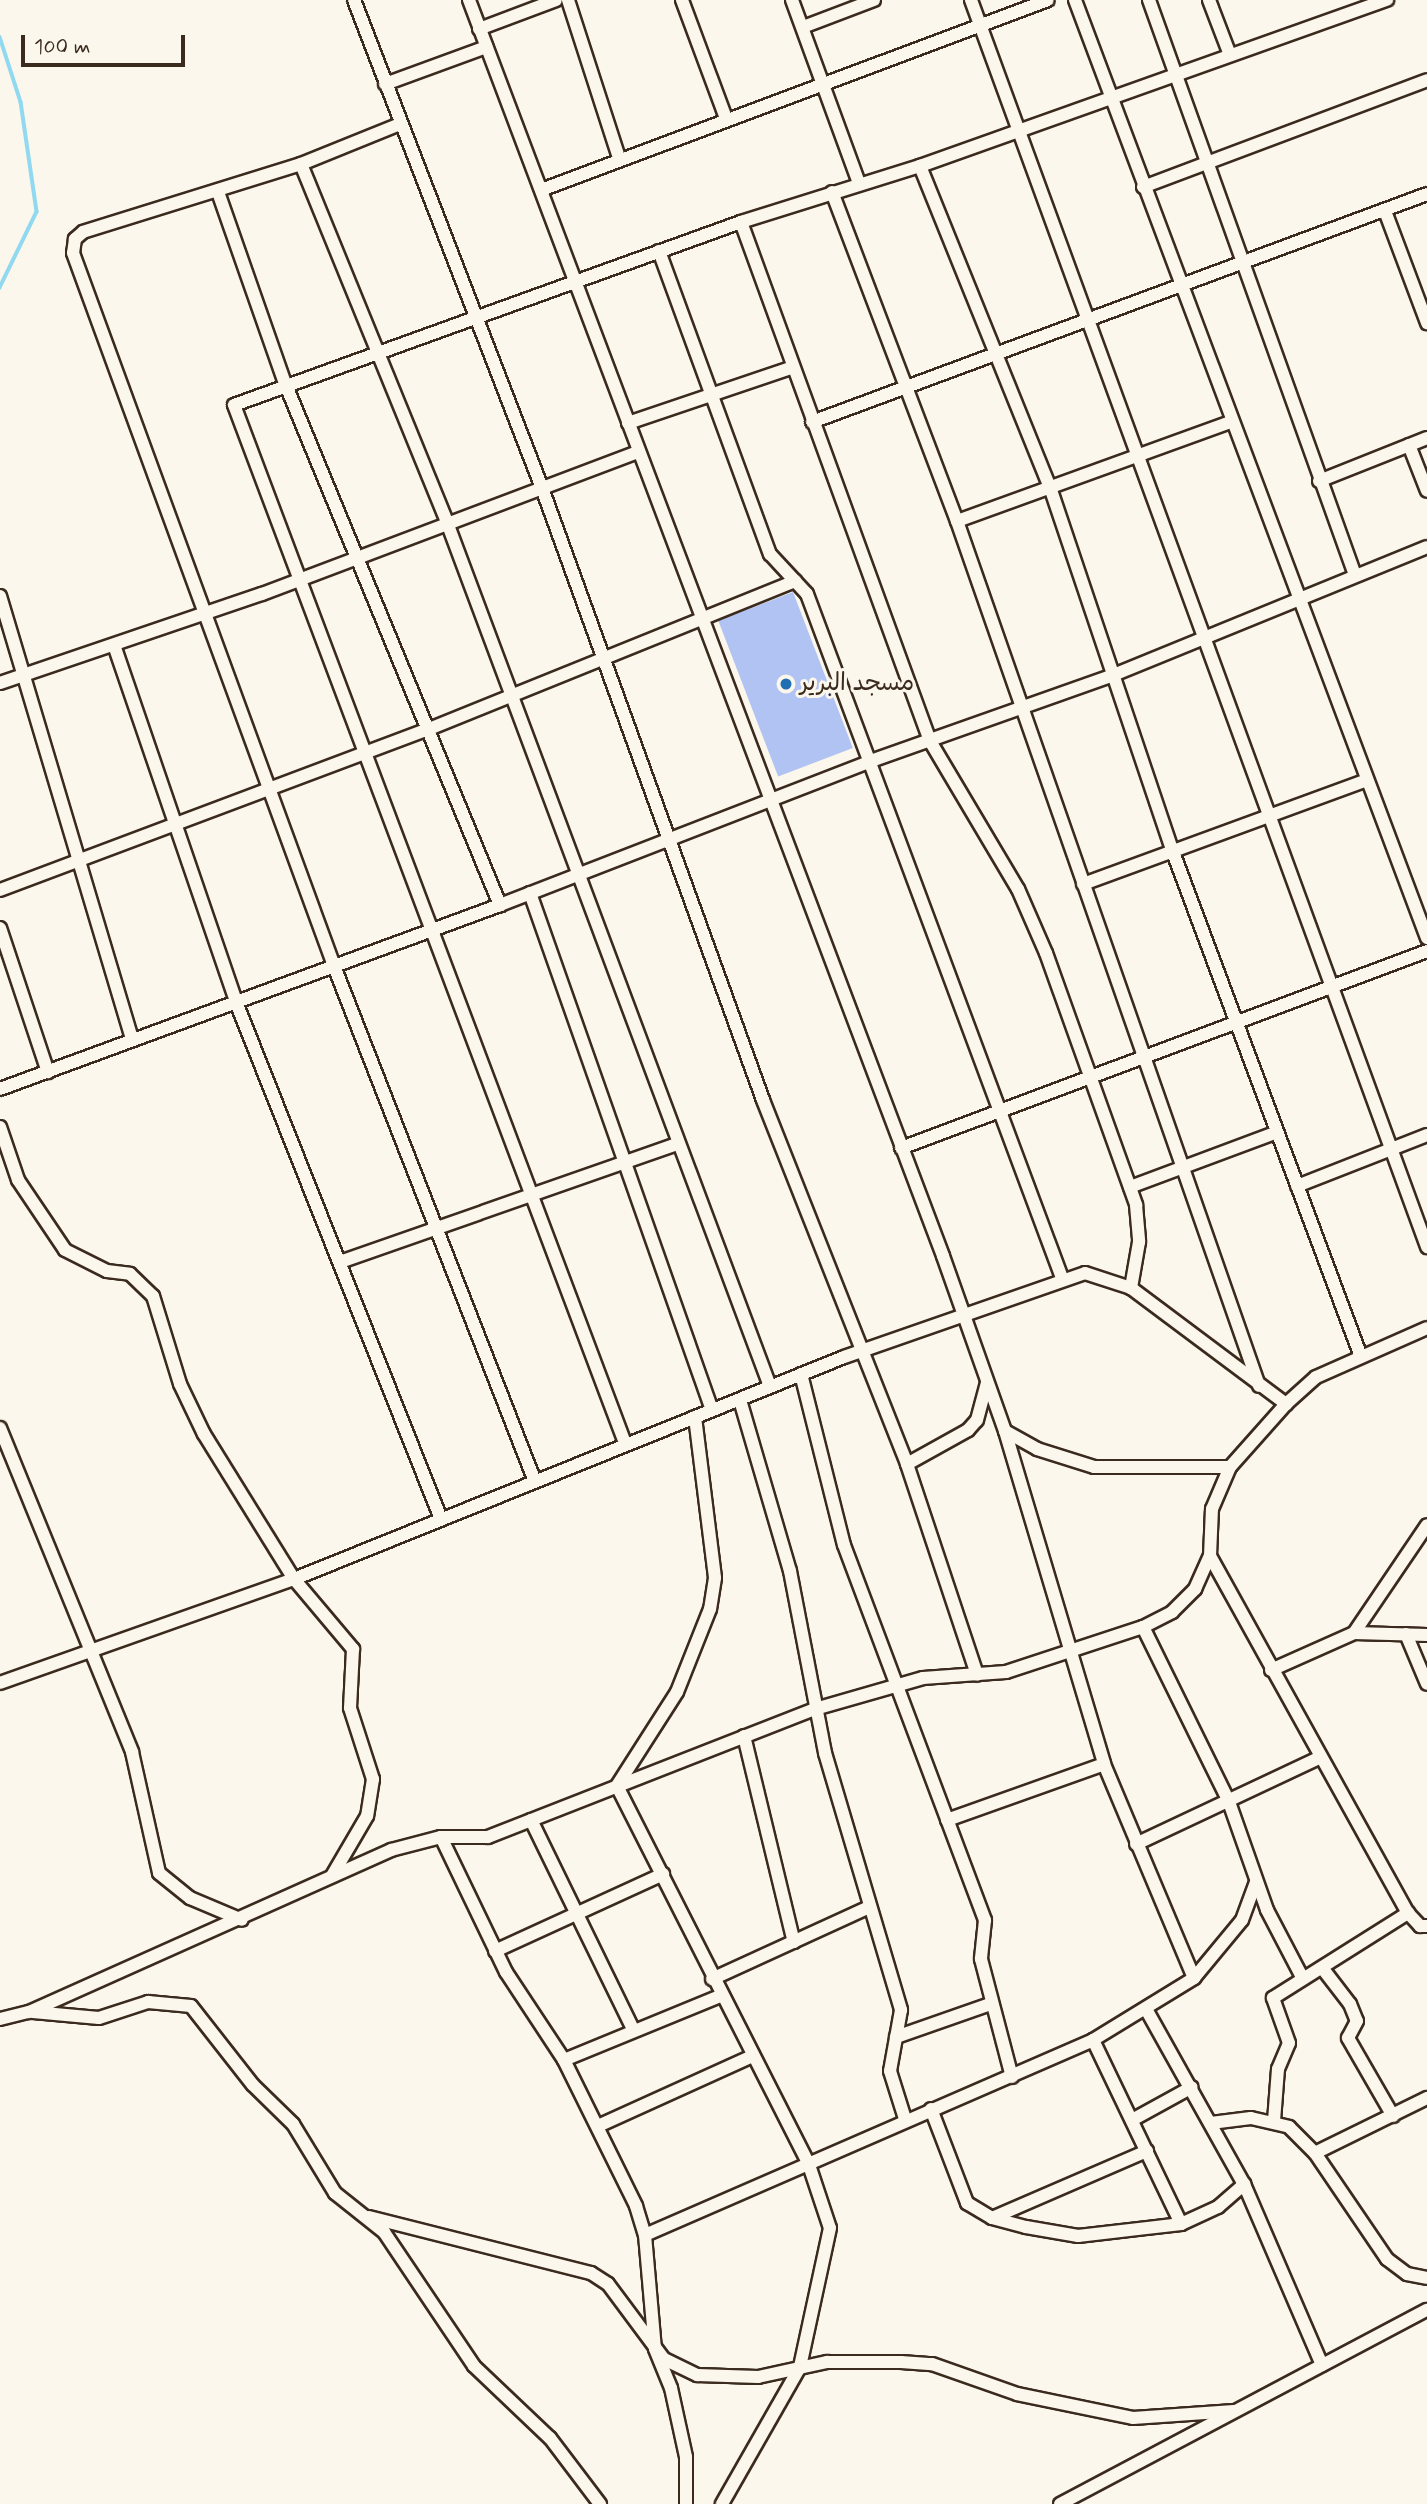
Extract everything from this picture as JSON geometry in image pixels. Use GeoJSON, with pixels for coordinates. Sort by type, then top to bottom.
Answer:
{"type":"FeatureCollection","features":[{"type":"Feature","properties":{"kind":"street"},"geometry":{"type":"LineString","coordinates":[[354,0],[542,488],[763,1100],[907,1464],[976,1675]]}},
{"type":"Feature","properties":{"kind":"street"},"geometry":{"type":"LineString","coordinates":[[469,0],[576,281],[699,621],[771,802],[1005,1430],[1104,1764],[1194,1978]]}},
{"type":"Feature","properties":{"kind":"street"},"geometry":{"type":"LineString","coordinates":[[479,29],[556,0]]}},
{"type":"Feature","properties":{"kind":"street"},"geometry":{"type":"LineString","coordinates":[[568,0],[619,158]]}},
{"type":"Feature","properties":{"kind":"street"},"geometry":{"type":"LineString","coordinates":[[682,0],[726,118]]}},
{"type":"Feature","properties":{"kind":"street"},"geometry":{"type":"LineString","coordinates":[[793,0],[859,183]]}},
{"type":"Feature","properties":{"kind":"street"},"geometry":{"type":"LineString","coordinates":[[803,27],[874,0]]}},
{"type":"Feature","properties":{"kind":"street"},"geometry":{"type":"LineString","coordinates":[[971,0],[1090,319],[1136,457],[1266,816],[1427,1247]]}},
{"type":"Feature","properties":{"kind":"street"},"geometry":{"type":"LineString","coordinates":[[541,190],[619,158],[1048,0]]}},
{"type":"Feature","properties":{"kind":"street"},"geometry":{"type":"LineString","coordinates":[[1074,0],[1427,938]]}},
{"type":"Feature","properties":{"kind":"street"},"geometry":{"type":"LineString","coordinates":[[1149,0],[1210,162],[1319,481],[1355,575]]}},
{"type":"Feature","properties":{"kind":"street"},"geometry":{"type":"LineString","coordinates":[[1209,0],[1230,55]]}},
{"type":"Feature","properties":{"kind":"street"},"geometry":{"type":"LineString","coordinates":[[625,1443],[529,1195],[302,579],[234,410],[239,400],[741,222],[920,166],[1230,55],[1354,5],[1387,0]]}},
{"type":"Feature","properties":{"kind":"street"},"geometry":{"type":"LineString","coordinates":[[385,84],[486,47]]}},
{"type":"Feature","properties":{"kind":"street"},"geometry":{"type":"LineString","coordinates":[[1143,187],[1427,80]]}},
{"type":"Feature","properties":{"kind":"street"},"geometry":{"type":"LineString","coordinates":[[400,124],[300,164],[83,233],[75,239],[73,253],[208,612],[334,966],[434,1229],[534,1479]]}},
{"type":"Feature","properties":{"kind":"street"},"geometry":{"type":"LineString","coordinates":[[300,164],[448,525],[510,697],[770,1387]]}},
{"type":"Feature","properties":{"kind":"street"},"geometry":{"type":"LineString","coordinates":[[920,166],[1000,356],[1050,487],[1111,676],[1173,852],[1360,1354]]}},
{"type":"Feature","properties":{"kind":"street"},"geometry":{"type":"LineString","coordinates":[[218,192],[285,383],[500,905]]}},
{"type":"Feature","properties":{"kind":"street"},"geometry":{"type":"LineString","coordinates":[[832,192],[957,521],[1259,1387]]}},
{"type":"Feature","properties":{"kind":"street"},"geometry":{"type":"LineString","coordinates":[[812,422],[1000,356],[1242,261],[1427,194]]}},
{"type":"Feature","properties":{"kind":"street"},"geometry":{"type":"LineString","coordinates":[[1385,211],[1427,323]]}},
{"type":"Feature","properties":{"kind":"street"},"geometry":{"type":"LineString","coordinates":[[741,222],[930,741],[1018,889],[1090,1077],[1130,1187],[1139,1242],[1131,1288]]}},
{"type":"Feature","properties":{"kind":"street"},"geometry":{"type":"LineString","coordinates":[[659,251],[716,396],[770,554],[807,594],[868,762],[1002,1110],[1062,1278]]}},
{"type":"Feature","properties":{"kind":"street"},"geometry":{"type":"LineString","coordinates":[[628,424],[716,396],[793,367]]}},
{"type":"Feature","properties":{"kind":"street"},"geometry":{"type":"LineString","coordinates":[[957,521],[1231,422]]}},
{"type":"Feature","properties":{"kind":"street"},"geometry":{"type":"LineString","coordinates":[[1319,481],[1427,438]]}},
{"type":"Feature","properties":{"kind":"street"},"geometry":{"type":"LineString","coordinates":[[1409,445],[1427,491]]}},
{"type":"Feature","properties":{"kind":"street"},"geometry":{"type":"LineString","coordinates":[[0,683],[302,579],[637,452]]}},
{"type":"Feature","properties":{"kind":"street"},"geometry":{"type":"LineString","coordinates":[[0,1089],[670,841],[868,762],[1111,676],[1427,547]]}},
{"type":"Feature","properties":{"kind":"street"},"geometry":{"type":"LineString","coordinates":[[0,890],[175,820],[429,729],[795,581]]}},
{"type":"Feature","properties":{"kind":"street"},"geometry":{"type":"LineString","coordinates":[[0,596],[25,674],[76,860],[132,1039]]}},
{"type":"Feature","properties":{"kind":"street"},"geometry":{"type":"LineString","coordinates":[[114,645],[236,1002],[441,1519]]}},
{"type":"Feature","properties":{"kind":"street"},"geometry":{"type":"LineString","coordinates":[[1083,884],[1367,780]]}},
{"type":"Feature","properties":{"kind":"street"},"geometry":{"type":"LineString","coordinates":[[530,893],[712,1410]]}},
{"type":"Feature","properties":{"kind":"street"},"geometry":{"type":"LineString","coordinates":[[0,928],[48,1072]]}},
{"type":"Feature","properties":{"kind":"street"},"geometry":{"type":"LineString","coordinates":[[901,1148],[1427,951]]}},
{"type":"Feature","properties":{"kind":"street"},"geometry":{"type":"LineString","coordinates":[[0,1127],[18,1180],[65,1250],[107,1271],[131,1274],[153,1296],[180,1384],[204,1434],[294,1579],[353,1649],[349,1708],[373,1779],[367,1816],[330,1878]]}},
{"type":"Feature","properties":{"kind":"street"},"geometry":{"type":"LineString","coordinates":[[1130,1187],[1277,1132]]}},
{"type":"Feature","properties":{"kind":"street"},"geometry":{"type":"LineString","coordinates":[[1297,1186],[1427,1135]]}},
{"type":"Feature","properties":{"kind":"street"},"geometry":{"type":"LineString","coordinates":[[340,1262],[677,1144]]}},
{"type":"Feature","properties":{"kind":"street"},"geometry":{"type":"LineString","coordinates":[[0,1683],[86,1649],[294,1579],[534,1479],[801,1374],[1062,1278],[1085,1273],[1131,1288],[1259,1387],[1286,1404]]}},
{"type":"Feature","properties":{"kind":"street"},"geometry":{"type":"LineString","coordinates":[[0,2019],[29,2012],[242,1920],[391,1850],[440,1837],[488,1837],[816,1709],[923,1678],[1006,1672],[1143,1627],[1172,1612],[1195,1589],[1210,1556],[1212,1509],[1230,1467],[1286,1404],[1316,1377],[1360,1354],[1427,1328]]}},
{"type":"Feature","properties":{"kind":"street"},"geometry":{"type":"LineString","coordinates":[[801,1374],[844,1545],[893,1687],[985,1920],[981,1959],[990,2004],[1013,2077]]}},
{"type":"Feature","properties":{"kind":"street"},"geometry":{"type":"LineString","coordinates":[[907,1464],[968,1430],[977,1420],[987,1383]]}},
{"type":"Feature","properties":{"kind":"street"},"geometry":{"type":"LineString","coordinates":[[740,1400],[790,1570],[816,1709],[869,1907],[901,2010],[890,2071],[905,2119]]}},
{"type":"Feature","properties":{"kind":"street"},"geometry":{"type":"LineString","coordinates":[[617,1786],[677,1692],[710,1609],[715,1578],[695,1417]]}},
{"type":"Feature","properties":{"kind":"street"},"geometry":{"type":"LineString","coordinates":[[0,1428],[86,1649],[132,1752],[159,1872],[190,1898],[242,1920]]}},
{"type":"Feature","properties":{"kind":"street"},"geometry":{"type":"LineString","coordinates":[[1005,1430],[1037,1449],[1094,1468],[1230,1467]]}},
{"type":"Feature","properties":{"kind":"street"},"geometry":{"type":"LineString","coordinates":[[1353,1633],[1427,1525]]}},
{"type":"Feature","properties":{"kind":"street"},"geometry":{"type":"LineString","coordinates":[[1210,1556],[1319,1758],[1408,1913],[1420,1927],[1427,1926]]}},
{"type":"Feature","properties":{"kind":"street"},"geometry":{"type":"LineString","coordinates":[[1143,1627],[1229,1802],[1256,1882],[1302,1977]]}},
{"type":"Feature","properties":{"kind":"street"},"geometry":{"type":"LineString","coordinates":[[1271,1670],[1353,1633],[1427,1635]]}},
{"type":"Feature","properties":{"kind":"street"},"geometry":{"type":"LineString","coordinates":[[1406,1634],[1427,1684]]}},
{"type":"Feature","properties":{"kind":"street"},"geometry":{"type":"LineString","coordinates":[[744,1736],[794,1942]]}},
{"type":"Feature","properties":{"kind":"street"},"geometry":{"type":"LineString","coordinates":[[1136,1844],[1319,1758]]}},
{"type":"Feature","properties":{"kind":"street"},"geometry":{"type":"LineString","coordinates":[[947,1820],[1104,1764]]}},
{"type":"Feature","properties":{"kind":"street"},"geometry":{"type":"LineString","coordinates":[[617,1786],[663,1874],[720,1996],[808,2165],[830,2215],[830,2235],[800,2367],[722,2504]]}},
{"type":"Feature","properties":{"kind":"street"},"geometry":{"type":"LineString","coordinates":[[531,1820],[633,2029]]}},
{"type":"Feature","properties":{"kind":"street"},"geometry":{"type":"LineString","coordinates":[[440,1837],[495,1951],[564,2060],[598,2126],[645,2235],[655,2349],[680,2429],[686,2504]]}},
{"type":"Feature","properties":{"kind":"street"},"geometry":{"type":"LineString","coordinates":[[495,1951],[575,1911],[663,1874]]}},
{"type":"Feature","properties":{"kind":"street"},"geometry":{"type":"LineString","coordinates":[[645,2235],[808,2165],[905,2119],[1013,2077],[1093,2040],[1194,1978],[1242,1920],[1256,1882]]}},
{"type":"Feature","properties":{"kind":"street"},"geometry":{"type":"LineString","coordinates":[[712,1979],[869,1907]]}},
{"type":"Feature","properties":{"kind":"street"},"geometry":{"type":"LineString","coordinates":[[1273,2121],[1278,2068],[1289,2043],[1273,1998],[1302,1977],[1323,1969],[1408,1913]]}},
{"type":"Feature","properties":{"kind":"street"},"geometry":{"type":"LineString","coordinates":[[1323,1969],[1350,2004],[1357,2021],[1348,2038],[1392,2116]]}},
{"type":"Feature","properties":{"kind":"street"},"geometry":{"type":"LineString","coordinates":[[564,2060],[633,2029],[720,1996]]}},
{"type":"Feature","properties":{"kind":"street"},"geometry":{"type":"LineString","coordinates":[[29,2012],[99,2018],[148,2002],[191,2006],[253,2085],[293,2124],[335,2193],[369,2217],[438,2307],[474,2366],[550,2438],[600,2504]]}},
{"type":"Feature","properties":{"kind":"street"},"geometry":{"type":"LineString","coordinates":[[896,2038],[990,2004]]}},
{"type":"Feature","properties":{"kind":"street"},"geometry":{"type":"LineString","coordinates":[[1146,2009],[1244,2184],[1322,2365]]}},
{"type":"Feature","properties":{"kind":"street"},"geometry":{"type":"LineString","coordinates":[[1093,2040],[1181,2224]]}},
{"type":"Feature","properties":{"kind":"street"},"geometry":{"type":"LineString","coordinates":[[598,2126],[752,2056]]}},
{"type":"Feature","properties":{"kind":"street"},"geometry":{"type":"LineString","coordinates":[[1132,2120],[1192,2087]]}},
{"type":"Feature","properties":{"kind":"street"},"geometry":{"type":"LineString","coordinates":[[1315,2153],[1427,2098]]}},
{"type":"Feature","properties":{"kind":"street"},"geometry":{"type":"LineString","coordinates":[[931,2109],[961,2192],[976,2211],[992,2218],[1078,2236],[1181,2224],[1218,2207],[1244,2184]]}},
{"type":"Feature","properties":{"kind":"street"},"geometry":{"type":"LineString","coordinates":[[1211,2123],[1273,2121],[1315,2153],[1387,2259],[1407,2274],[1427,2278]]}},
{"type":"Feature","properties":{"kind":"street"},"geometry":{"type":"LineString","coordinates":[[992,2218],[1147,2151]]}},
{"type":"Feature","properties":{"kind":"street"},"geometry":{"type":"LineString","coordinates":[[369,2217],[591,2273],[619,2297],[655,2349],[680,2369],[717,2379],[863,2360],[932,2364],[1017,2394],[1133,2418],[1234,2411]]}},
{"type":"Feature","properties":{"kind":"street"},"geometry":{"type":"LineString","coordinates":[[1060,2504],[1427,2310]]}},
{"type":"Feature","properties":{"kind":"building","name":"مسجد البرير"},"geometry":{"type":"Polygon","coordinates":[[[793,592],[853,748],[778,777],[718,621],[793,592]]]}},
{"type":"Feature","properties":{"kind":"waterway"},"geometry":{"type":"LineString","coordinates":[[0,37],[21,102],[37,212],[0,288]]}},
{"type":"Feature","properties":{"kind":"place","name":"مسجد البرير"},"geometry":{"type":"Point","coordinates":[786,684]}}]}
